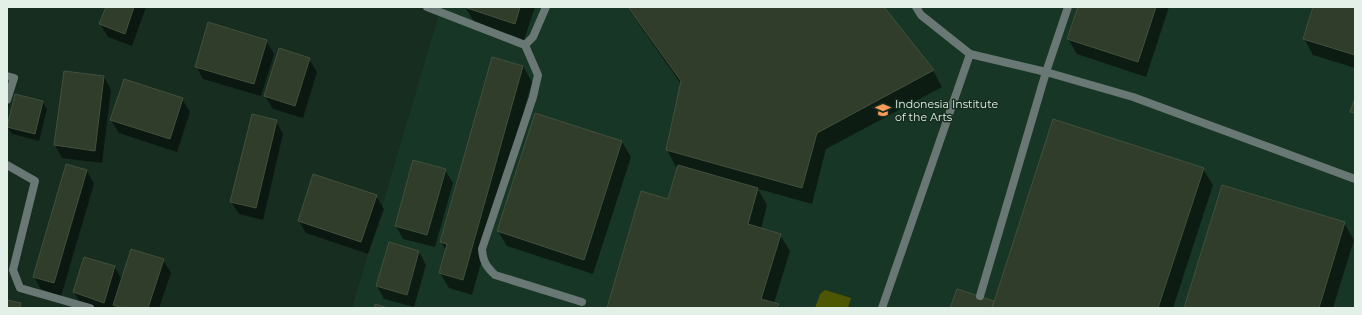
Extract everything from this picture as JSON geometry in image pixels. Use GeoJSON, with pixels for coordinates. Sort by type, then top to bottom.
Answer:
{"type":"FeatureCollection","features":[{"type":"Feature","properties":{"kind":"street"},"geometry":{"type":"LineString","coordinates":[[427,7],[525,45],[534,62],[538,75],[533,97],[482,249],[483,260],[495,275],[582,302]]}},
{"type":"Feature","properties":{"kind":"street"},"geometry":{"type":"LineString","coordinates":[[525,45],[533,36],[546,7]]}},
{"type":"Feature","properties":{"kind":"street"},"geometry":{"type":"LineString","coordinates":[[916,7],[970,54],[1046,72],[1133,98],[1355,179]]}},
{"type":"Feature","properties":{"kind":"street"},"geometry":{"type":"LineString","coordinates":[[980,296],[1046,72],[1068,7]]}},
{"type":"Feature","properties":{"kind":"street"},"geometry":{"type":"LineString","coordinates":[[882,308],[970,54]]}},
{"type":"Feature","properties":{"kind":"street"},"geometry":{"type":"LineString","coordinates":[[7,76],[14,78],[7,100]]}},
{"type":"Feature","properties":{"kind":"street"},"geometry":{"type":"LineString","coordinates":[[7,165],[35,181],[13,270],[20,288],[90,308]]}},
{"type":"Feature","properties":{"kind":"shaded area","name":"Indonesia Institute of the Arts"},"geometry":{"type":"Polygon","coordinates":[[[441,7],[1355,7],[1355,308],[352,308],[441,7]]]}},
{"type":"Feature","properties":{"kind":"green space"},"geometry":{"type":"Polygon","coordinates":[[[825,290],[851,298],[848,308],[815,308],[820,294],[825,290]]]}},
{"type":"Feature","properties":{"kind":"building"},"geometry":{"type":"Polygon","coordinates":[[[106,7],[134,7],[125,34],[99,24],[106,7]]]}},
{"type":"Feature","properties":{"kind":"building"},"geometry":{"type":"Polygon","coordinates":[[[464,7],[520,7],[515,24],[464,7]]]}},
{"type":"Feature","properties":{"kind":"building"},"geometry":{"type":"Polygon","coordinates":[[[628,7],[884,7],[934,70],[817,133],[802,188],[666,150],[681,81],[628,7]]]}},
{"type":"Feature","properties":{"kind":"building"},"geometry":{"type":"Polygon","coordinates":[[[1078,7],[1156,7],[1138,62],[1067,39],[1078,7]]]}},
{"type":"Feature","properties":{"kind":"building"},"geometry":{"type":"Polygon","coordinates":[[[1313,7],[1355,7],[1355,55],[1303,39],[1313,7]]]}},
{"type":"Feature","properties":{"kind":"building"},"geometry":{"type":"Polygon","coordinates":[[[208,22],[267,40],[254,84],[195,67],[208,22]]]}},
{"type":"Feature","properties":{"kind":"building"},"geometry":{"type":"Polygon","coordinates":[[[279,48],[310,58],[295,106],[264,96],[279,48]]]}},
{"type":"Feature","properties":{"kind":"building"},"geometry":{"type":"Polygon","coordinates":[[[492,57],[523,66],[463,280],[439,273],[447,244],[440,242],[492,57]]]}},
{"type":"Feature","properties":{"kind":"building"},"geometry":{"type":"Polygon","coordinates":[[[64,71],[104,76],[95,151],[54,145],[64,71]]]}},
{"type":"Feature","properties":{"kind":"building"},"geometry":{"type":"Polygon","coordinates":[[[124,79],[183,98],[170,139],[110,120],[124,79]]]}},
{"type":"Feature","properties":{"kind":"building"},"geometry":{"type":"Polygon","coordinates":[[[15,94],[43,101],[35,134],[7,127],[15,94]]]}},
{"type":"Feature","properties":{"kind":"building"},"geometry":{"type":"Polygon","coordinates":[[[1355,98],[1355,113],[1350,112],[1355,98]]]}},
{"type":"Feature","properties":{"kind":"building"},"geometry":{"type":"Polygon","coordinates":[[[535,113],[622,141],[584,260],[497,231],[535,113]]]}},
{"type":"Feature","properties":{"kind":"building"},"geometry":{"type":"Polygon","coordinates":[[[252,114],[277,120],[256,208],[230,202],[252,114]]]}},
{"type":"Feature","properties":{"kind":"building"},"geometry":{"type":"Polygon","coordinates":[[[1053,119],[1204,168],[1158,308],[992,308],[1053,119]]]}},
{"type":"Feature","properties":{"kind":"building"},"geometry":{"type":"Polygon","coordinates":[[[413,160],[446,169],[427,235],[395,226],[413,160]]]}},
{"type":"Feature","properties":{"kind":"building"},"geometry":{"type":"Polygon","coordinates":[[[66,164],[87,170],[54,283],[33,277],[66,164]]]}},
{"type":"Feature","properties":{"kind":"building"},"geometry":{"type":"Polygon","coordinates":[[[678,165],[758,188],[748,224],[781,234],[761,299],[779,304],[777,308],[607,308],[641,191],[668,199],[678,165]]]}},
{"type":"Feature","properties":{"kind":"building"},"geometry":{"type":"Polygon","coordinates":[[[313,174],[377,195],[361,242],[298,221],[313,174]]]}},
{"type":"Feature","properties":{"kind":"building"},"geometry":{"type":"Polygon","coordinates":[[[1222,185],[1345,222],[1319,308],[1184,308],[1222,185]]]}},
{"type":"Feature","properties":{"kind":"building"},"geometry":{"type":"Polygon","coordinates":[[[389,242],[419,251],[407,295],[376,286],[389,242]]]}},
{"type":"Feature","properties":{"kind":"building"},"geometry":{"type":"Polygon","coordinates":[[[131,249],[164,259],[148,308],[123,308],[113,305],[131,249]]]}},
{"type":"Feature","properties":{"kind":"building"},"geometry":{"type":"Polygon","coordinates":[[[84,257],[115,266],[104,303],[73,292],[84,257]]]}},
{"type":"Feature","properties":{"kind":"building"},"geometry":{"type":"Polygon","coordinates":[[[957,289],[994,301],[992,308],[950,308],[957,289]]]}},
{"type":"Feature","properties":{"kind":"building"},"geometry":{"type":"Polygon","coordinates":[[[7,300],[21,303],[20,308],[7,308],[7,300]]]}},
{"type":"Feature","properties":{"kind":"building"},"geometry":{"type":"Polygon","coordinates":[[[375,304],[388,308],[374,308],[375,304]]]}},
{"type":"Feature","properties":{"kind":"place","name":"Indonesia Institute of the Arts"},"geometry":{"type":"Point","coordinates":[883,110]}}]}
